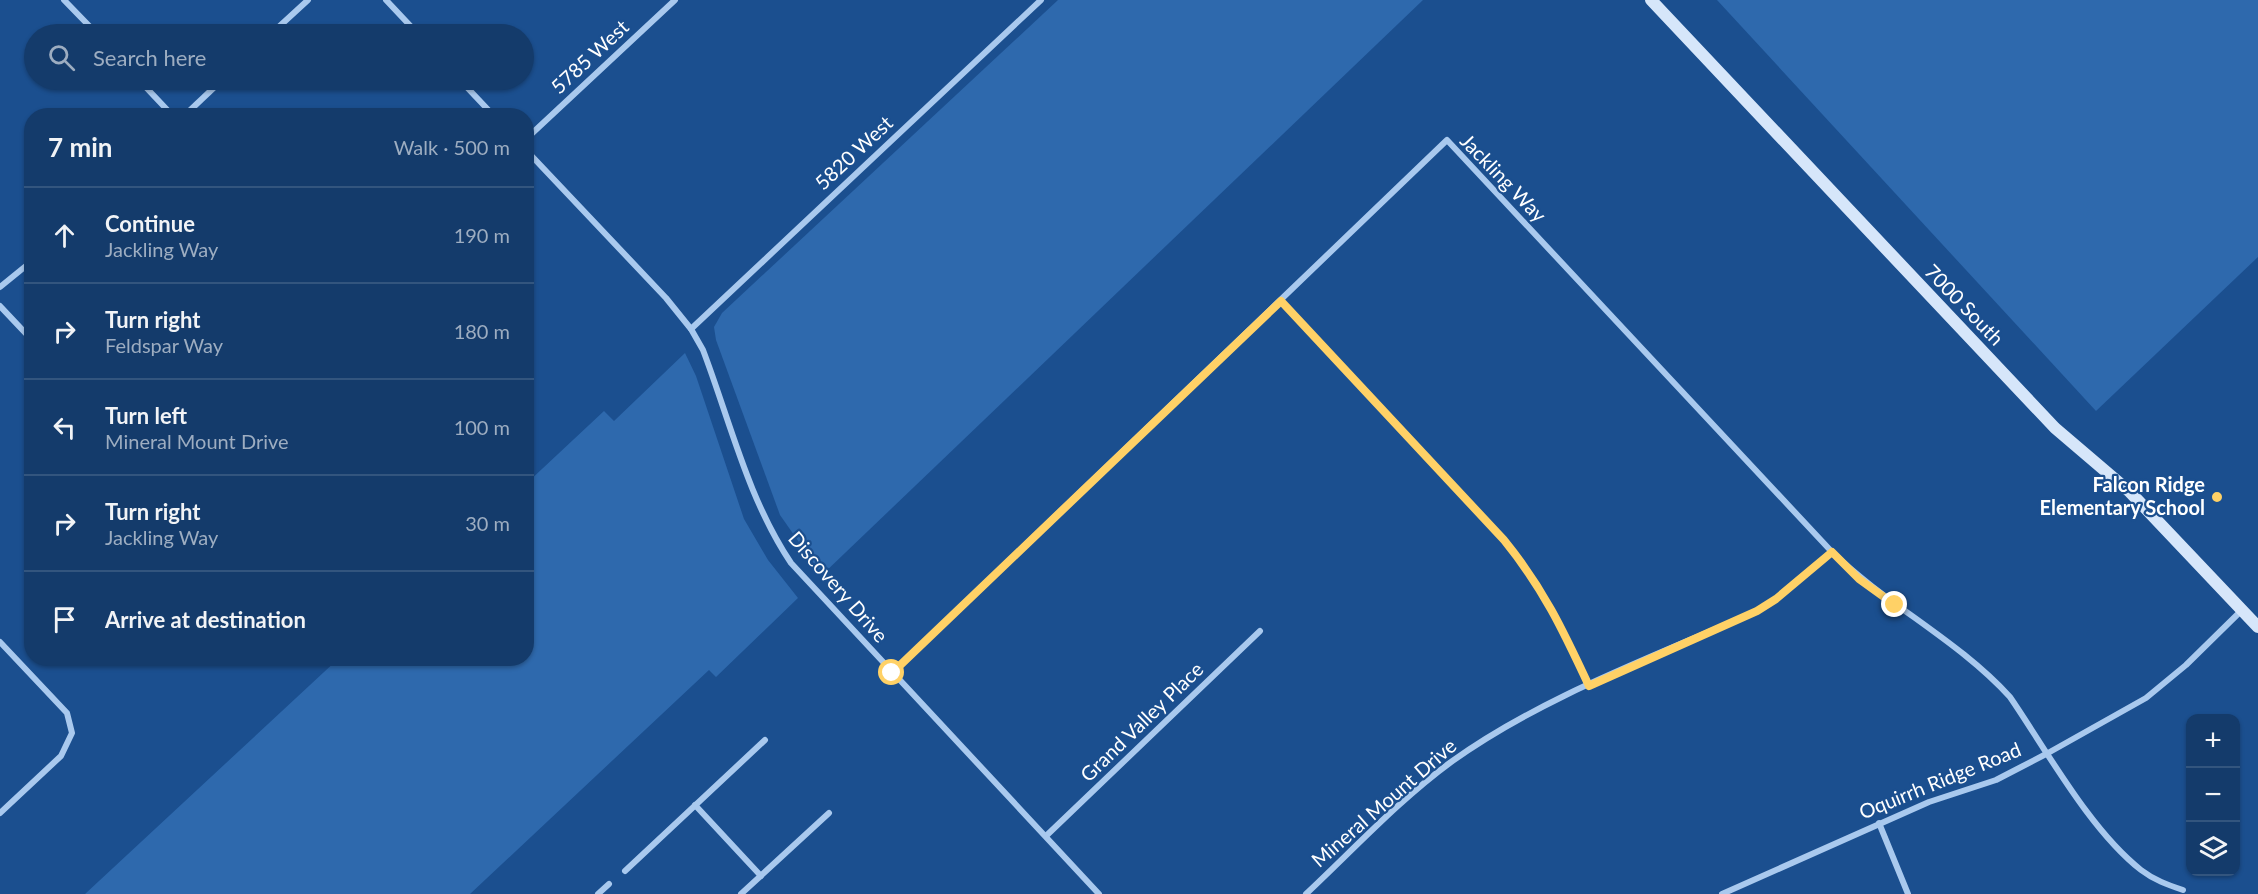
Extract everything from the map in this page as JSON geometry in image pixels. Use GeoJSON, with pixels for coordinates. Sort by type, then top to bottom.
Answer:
{"type":"FeatureCollection","features":[{"type":"Feature","properties":{"kind":"street"},"geometry":{"type":"LineString","coordinates":[[64,0],[87,24]]}},
{"type":"Feature","properties":{"kind":"street"},"geometry":{"type":"LineString","coordinates":[[282,24],[308,0]]}},
{"type":"Feature","properties":{"kind":"street"},"geometry":{"type":"LineString","coordinates":[[386,0],[409,24]]}},
{"type":"Feature","properties":{"kind":"street","name":"5785 West"},"geometry":{"type":"LineString","coordinates":[[534,132],[675,0]]}},
{"type":"Feature","properties":{"kind":"street","name":"5820 West"},"geometry":{"type":"LineString","coordinates":[[691,329],[1041,0]]}},
{"type":"Feature","properties":{"kind":"street","name":"7000 South"},"geometry":{"type":"LineString","coordinates":[[1651,0],[2055,428],[2130,492],[2258,627]]}},
{"type":"Feature","properties":{"kind":"street"},"geometry":{"type":"LineString","coordinates":[[148,90],[165,108]]}},
{"type":"Feature","properties":{"kind":"street"},"geometry":{"type":"LineString","coordinates":[[192,108],[211,90]]}},
{"type":"Feature","properties":{"kind":"street"},"geometry":{"type":"LineString","coordinates":[[469,90],[486,108]]}},
{"type":"Feature","properties":{"kind":"street","name":"Jackling Way"},"geometry":{"type":"LineString","coordinates":[[892,673],[1447,140],[1859,579],[1971,658],[1992,677],[2010,697],[2109,838],[2141,870],[2161,883],[2183,890]]}},
{"type":"Feature","properties":{"kind":"street","name":"Discovery Drive"},"geometry":{"type":"LineString","coordinates":[[534,158],[666,298],[691,329],[703,350],[772,534],[791,563],[1099,894]]}},
{"type":"Feature","properties":{"kind":"street"},"geometry":{"type":"LineString","coordinates":[[0,287],[24,268]]}},
{"type":"Feature","properties":{"kind":"street"},"geometry":{"type":"LineString","coordinates":[[1281,301],[1519,558],[1533,576],[1554,612],[1589,686]]}},
{"type":"Feature","properties":{"kind":"street"},"geometry":{"type":"LineString","coordinates":[[0,306],[24,332]]}},
{"type":"Feature","properties":{"kind":"street","name":"Mineral Mount Drive"},"geometry":{"type":"LineString","coordinates":[[1306,894],[1449,763],[1519,719],[1757,611],[1776,599],[1832,552]]}},
{"type":"Feature","properties":{"kind":"street","name":"Oquirrh Ridge Road"},"geometry":{"type":"LineString","coordinates":[[1722,894],[1929,801],[1996,780],[2048,753],[2146,698],[2186,665],[2242,610]]}},
{"type":"Feature","properties":{"kind":"street","name":"Grand Valley Place"},"geometry":{"type":"LineString","coordinates":[[1046,837],[1260,632]]}},
{"type":"Feature","properties":{"kind":"street"},"geometry":{"type":"LineString","coordinates":[[0,642],[67,713],[72,733],[61,756],[0,813]]}},
{"type":"Feature","properties":{"kind":"street"},"geometry":{"type":"LineString","coordinates":[[626,871],[765,740]]}},
{"type":"Feature","properties":{"kind":"street"},"geometry":{"type":"LineString","coordinates":[[695,805],[761,876]]}},
{"type":"Feature","properties":{"kind":"street"},"geometry":{"type":"LineString","coordinates":[[741,894],[829,813]]}},
{"type":"Feature","properties":{"kind":"street"},"geometry":{"type":"LineString","coordinates":[[1879,823],[1908,894]]}},
{"type":"Feature","properties":{"kind":"street"},"geometry":{"type":"LineString","coordinates":[[598,894],[609,884]]}},
{"type":"Feature","properties":{"kind":"shaded area"},"geometry":{"type":"Polygon","coordinates":[[[1058,0],[1423,0],[822,575],[780,515],[716,340],[714,327],[722,313],[1058,0]]]}},
{"type":"Feature","properties":{"kind":"shaded area"},"geometry":{"type":"Polygon","coordinates":[[[1717,0],[2258,0],[2258,257],[2096,411],[1717,0]]]}},
{"type":"Feature","properties":{"kind":"shaded area"},"geometry":{"type":"Polygon","coordinates":[[[685,353],[696,376],[744,519],[768,560],[798,598],[716,677],[709,670],[470,894],[85,894],[330,666],[534,666],[534,476],[604,411],[614,421],[685,353]]]}},
{"type":"Feature","properties":{"kind":"place","name":"Falcon Ridge Elementary School"},"geometry":{"type":"Point","coordinates":[2217,497]}},
{"type":"Feature","properties":{"kind":"route"},"geometry":{"type":"LineString","coordinates":[[892,673],[1281,301],[1504,540],[1533,576],[1554,612],[1589,686],[1757,611],[1776,599],[1832,552],[1859,579],[1895,605]]}}]}
